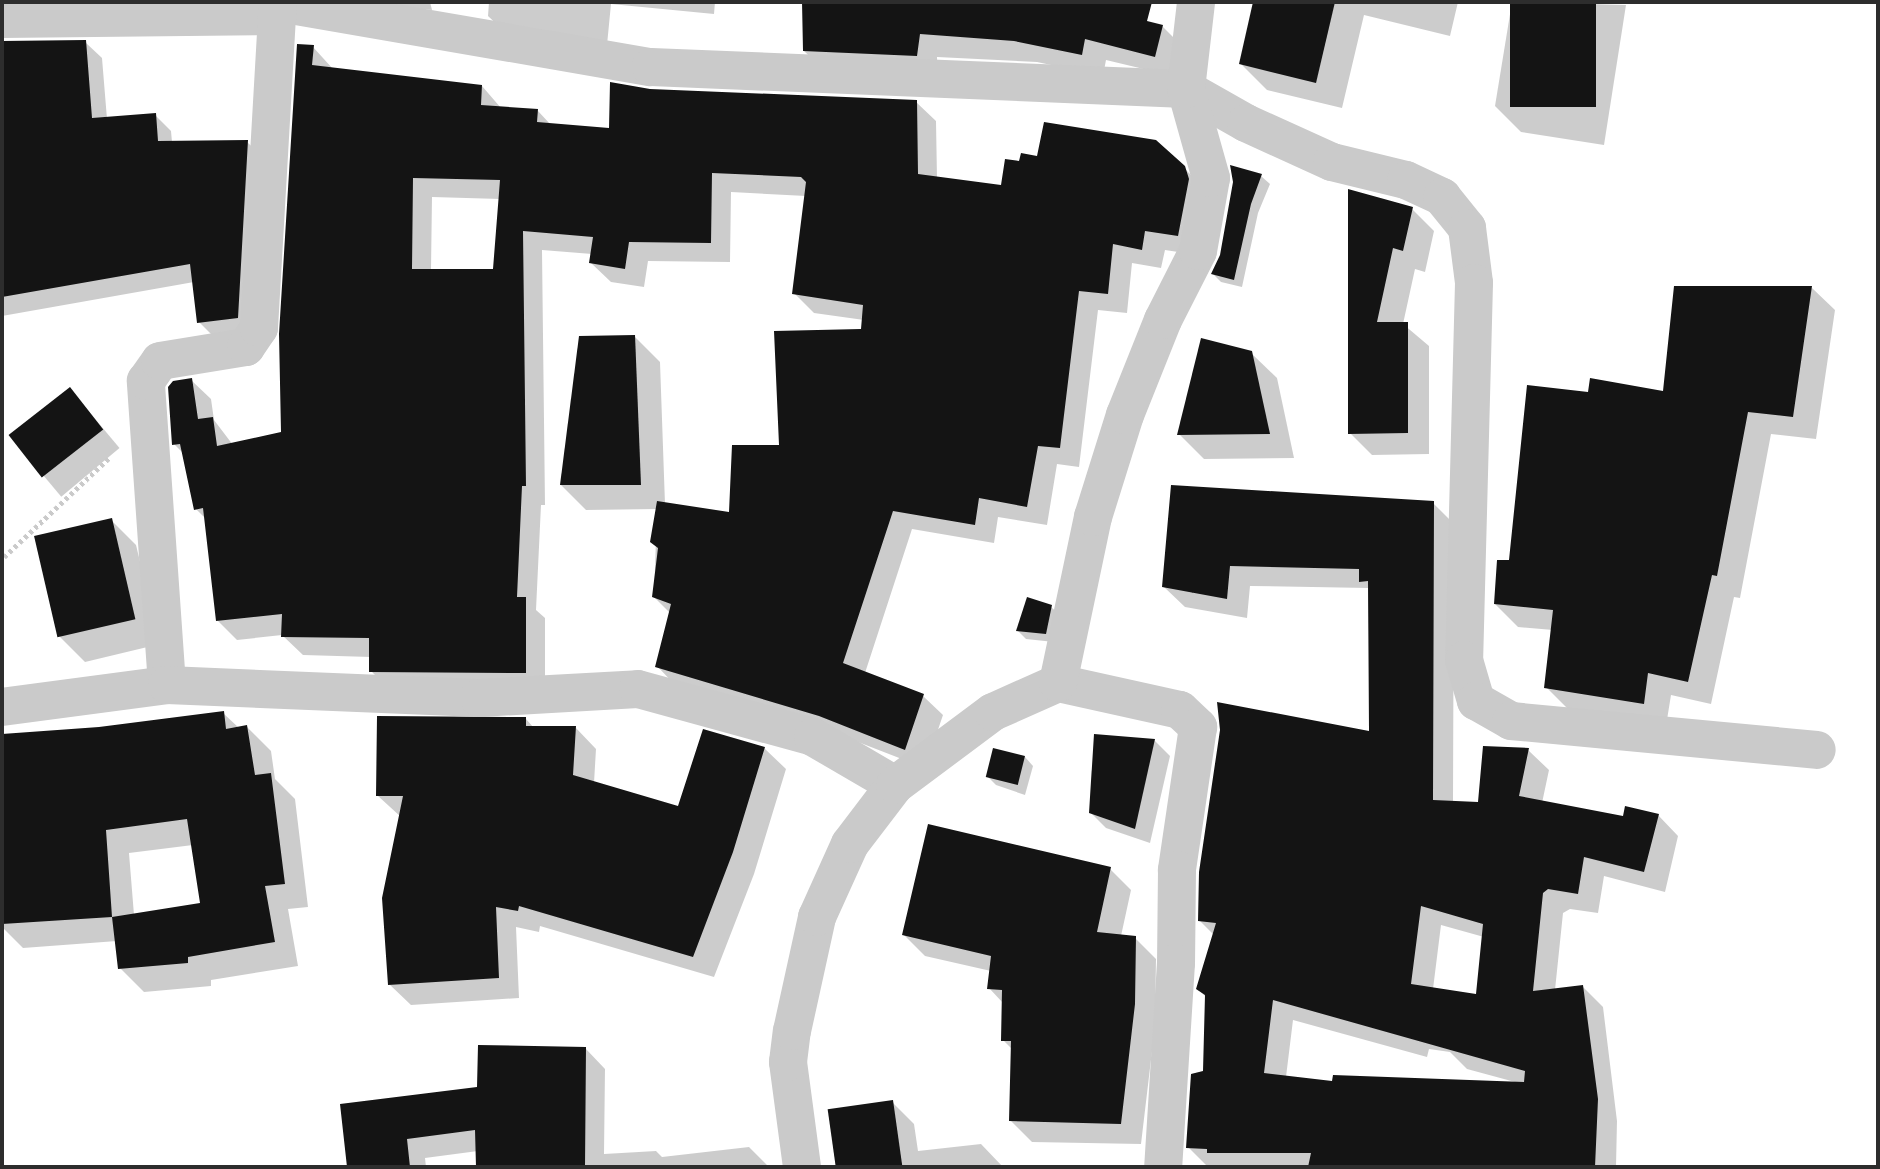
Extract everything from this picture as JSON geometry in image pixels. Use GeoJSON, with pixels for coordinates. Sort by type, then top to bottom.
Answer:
{"type":"FeatureCollection","features":[{"type":"Feature","properties":{"kind":"street"},"geometry":{"type":"LineString","coordinates":[[1058,683],[1093,517],[1125,415],[1163,320],[1198,251],[1210,178],[1186,89],[1196,2]]}},
{"type":"Feature","properties":{"kind":"street"},"geometry":{"type":"LineString","coordinates":[[167,685],[146,381],[160,361],[246,347],[259,328],[278,7]]}},
{"type":"Feature","properties":{"kind":"street"},"geometry":{"type":"LineString","coordinates":[[2,19],[278,7],[651,67],[1186,89],[1332,162],[1406,180],[1442,197],[1467,228],[1474,283],[1464,660],[1476,701],[1511,721],[1817,750]]}},
{"type":"Feature","properties":{"kind":"street"},"geometry":{"type":"LineString","coordinates":[[802,1167],[788,1062],[817,917],[850,844],[895,785],[993,712],[1058,683],[1180,710],[1198,727],[1177,870],[1176,963],[1163,1167]]}},
{"type":"Feature","properties":{"kind":"street"},"geometry":{"type":"LineString","coordinates":[[2,707],[167,685],[479,698],[638,689],[813,737],[895,785]]}},
{"type":"Feature","properties":{"kind":"path"},"geometry":{"type":"LineString","coordinates":[[4,557],[147,421]]}},
{"type":"Feature","properties":{"kind":"building"},"geometry":{"type":"Polygon","coordinates":[[[802,2],[1152,2],[1147,21],[1163,25],[1155,57],[1085,39],[1082,55],[1014,41],[920,34],[917,56],[803,51],[802,2]]]}},
{"type":"Feature","properties":{"kind":"building"},"geometry":{"type":"Polygon","coordinates":[[[1253,2],[1335,2],[1316,83],[1239,64],[1253,2]]]}},
{"type":"Feature","properties":{"kind":"building"},"geometry":{"type":"Polygon","coordinates":[[[1510,2],[1596,2],[1596,107],[1510,107],[1510,2]]]}},
{"type":"Feature","properties":{"kind":"building"},"geometry":{"type":"Polygon","coordinates":[[[86,40],[92,118],[156,113],[158,141],[248,140],[238,318],[197,323],[190,264],[2,297],[2,41],[86,40]]]}},
{"type":"Feature","properties":{"kind":"building"},"geometry":{"type":"Polygon","coordinates":[[[297,44],[314,45],[312,65],[482,85],[481,105],[538,109],[537,122],[609,128],[610,82],[650,89],[917,100],[918,174],[1001,185],[1005,159],[1019,161],[1021,153],[1037,156],[1044,122],[1156,140],[1185,166],[1189,179],[1178,236],[1145,231],[1142,250],[1113,244],[1108,294],[1079,291],[1060,448],[1038,446],[1027,507],[979,498],[975,525],[893,511],[843,663],[924,694],[905,750],[819,716],[655,667],[671,604],[652,597],[658,548],[650,542],[657,501],[729,512],[732,445],[779,445],[774,331],[861,329],[863,305],[792,294],[806,182],[801,177],[712,173],[711,243],[629,242],[625,269],[589,263],[593,237],[523,231],[526,486],[522,486],[517,597],[526,597],[526,673],[369,672],[369,638],[281,637],[282,614],[216,621],[203,508],[194,510],[180,444],[172,445],[168,387],[173,381],[192,378],[198,419],[213,417],[217,446],[281,432],[279,334],[297,44]],[[413,178],[412,269],[493,269],[500,180],[413,178]]]}},
{"type":"Feature","properties":{"kind":"building"},"geometry":{"type":"Polygon","coordinates":[[[1230,165],[1262,174],[1251,204],[1234,280],[1211,274],[1220,255],[1233,182],[1230,165]]]}},
{"type":"Feature","properties":{"kind":"building"},"geometry":{"type":"Polygon","coordinates":[[[1348,189],[1413,207],[1403,251],[1393,248],[1377,322],[1408,322],[1408,433],[1348,434],[1348,189]]]}},
{"type":"Feature","properties":{"kind":"building"},"geometry":{"type":"Polygon","coordinates":[[[1674,286],[1812,286],[1793,417],[1748,412],[1717,576],[1712,575],[1688,682],[1648,673],[1644,704],[1544,688],[1553,610],[1494,604],[1497,560],[1509,560],[1527,385],[1588,392],[1590,378],[1663,391],[1674,286]]]}},
{"type":"Feature","properties":{"kind":"building"},"geometry":{"type":"Polygon","coordinates":[[[635,335],[641,485],[560,485],[579,336],[635,335]]]}},
{"type":"Feature","properties":{"kind":"building"},"geometry":{"type":"Polygon","coordinates":[[[1201,338],[1252,351],[1270,434],[1177,435],[1201,338]]]}},
{"type":"Feature","properties":{"kind":"building"},"geometry":{"type":"Polygon","coordinates":[[[70,387],[103,430],[42,478],[9,435],[70,387]]]}},
{"type":"Feature","properties":{"kind":"building"},"geometry":{"type":"Polygon","coordinates":[[[1171,485],[1434,501],[1433,800],[1478,802],[1483,746],[1529,748],[1519,796],[1623,816],[1625,806],[1659,814],[1644,872],[1584,857],[1578,894],[1548,889],[1543,893],[1533,991],[1583,985],[1598,1099],[1595,1167],[1308,1167],[1311,1153],[1207,1153],[1207,1149],[1186,1148],[1191,1074],[1203,1071],[1205,995],[1196,989],[1216,923],[1198,921],[1199,872],[1220,730],[1217,702],[1369,731],[1368,581],[1359,582],[1359,569],[1230,566],[1227,599],[1162,587],[1171,485]],[[1421,906],[1411,984],[1476,994],[1483,924],[1421,906]],[[1273,1000],[1264,1073],[1332,1081],[1333,1075],[1524,1082],[1525,1071],[1273,1000]]]}},
{"type":"Feature","properties":{"kind":"building"},"geometry":{"type":"Polygon","coordinates":[[[112,518],[135,619],[57,637],[34,536],[112,518]]]}},
{"type":"Feature","properties":{"kind":"building"},"geometry":{"type":"Polygon","coordinates":[[[1027,597],[1052,605],[1046,634],[1016,631],[1027,597]]]}},
{"type":"Feature","properties":{"kind":"building"},"geometry":{"type":"Polygon","coordinates":[[[224,711],[226,729],[247,725],[255,775],[271,773],[285,884],[265,886],[275,942],[188,957],[188,963],[118,969],[112,917],[2,924],[2,734],[99,727],[224,711]],[[187,819],[106,830],[112,917],[200,903],[187,819]]]}},
{"type":"Feature","properties":{"kind":"building"},"geometry":{"type":"Polygon","coordinates":[[[377,716],[526,717],[526,726],[576,726],[573,775],[678,806],[703,729],[765,747],[733,852],[693,957],[519,906],[518,911],[496,907],[499,978],[388,985],[382,898],[403,796],[376,796],[377,716]]]}},
{"type":"Feature","properties":{"kind":"building"},"geometry":{"type":"Polygon","coordinates":[[[1094,734],[1155,739],[1135,829],[1089,813],[1094,734]]]}},
{"type":"Feature","properties":{"kind":"building"},"geometry":{"type":"Polygon","coordinates":[[[993,748],[1025,756],[1018,785],[986,777],[993,748]]]}},
{"type":"Feature","properties":{"kind":"building"},"geometry":{"type":"Polygon","coordinates":[[[928,824],[1111,867],[1097,932],[1136,936],[1135,1004],[1121,1124],[1009,1121],[1011,1041],[1001,1041],[1002,990],[987,989],[991,956],[902,935],[928,824]]]}},
{"type":"Feature","properties":{"kind":"building"},"geometry":{"type":"Polygon","coordinates":[[[478,1045],[586,1047],[585,1167],[476,1167],[475,1130],[407,1139],[410,1167],[347,1167],[340,1104],[477,1087],[478,1045]]]}},
{"type":"Feature","properties":{"kind":"building"},"geometry":{"type":"Polygon","coordinates":[[[893,1100],[902,1167],[836,1167],[828,1109],[893,1100]]]}}]}
